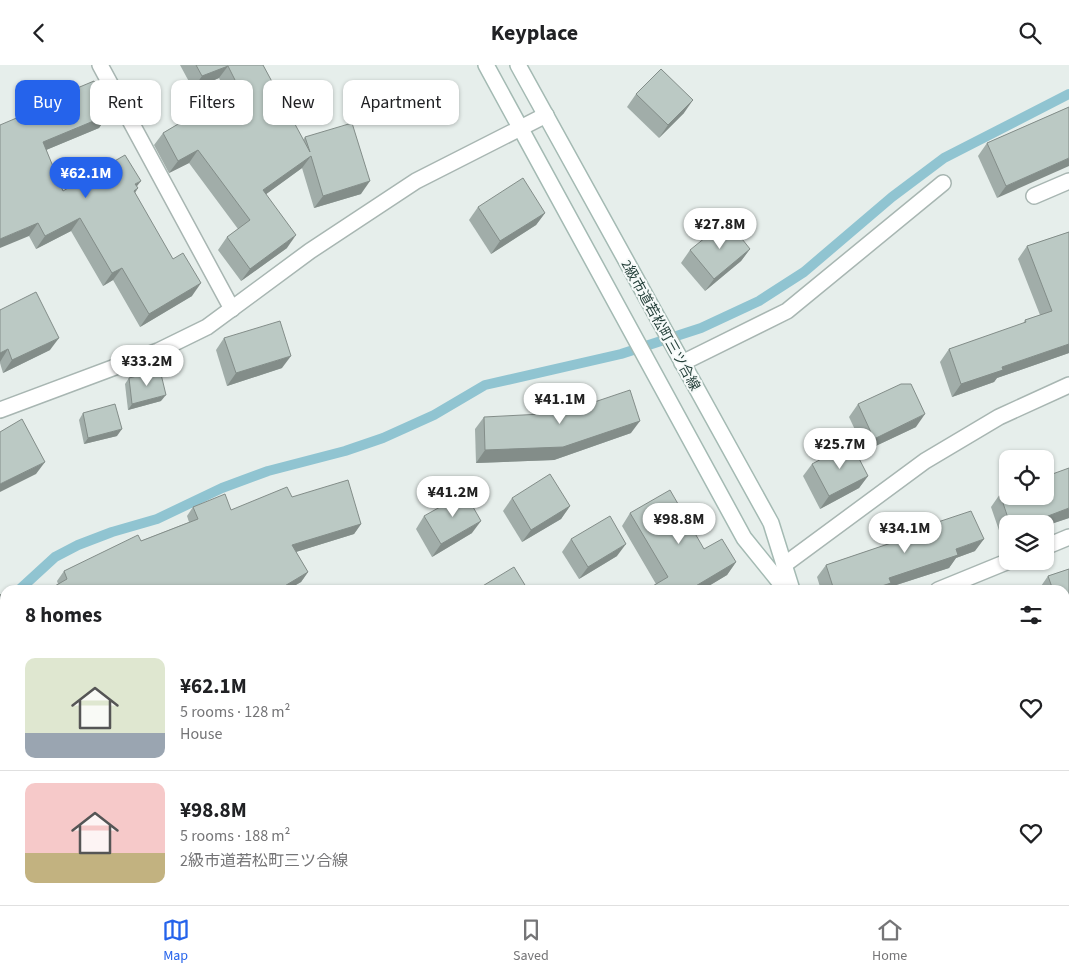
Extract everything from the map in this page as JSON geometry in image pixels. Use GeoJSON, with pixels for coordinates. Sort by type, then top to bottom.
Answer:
{"type":"FeatureCollection","features":[{"type":"Feature","properties":{"kind":"street"},"geometry":{"type":"LineString","coordinates":[[100,65],[232,309]]}},
{"type":"Feature","properties":{"kind":"street"},"geometry":{"type":"LineString","coordinates":[[486,65],[744,537],[782,585]]}},
{"type":"Feature","properties":{"kind":"street","name":"2級市道若松町三ツ合線"},"geometry":{"type":"LineString","coordinates":[[518,65],[770,523],[790,585]]}},
{"type":"Feature","properties":{"kind":"street"},"geometry":{"type":"LineString","coordinates":[[0,410],[158,351],[207,327],[310,251],[416,181],[546,115]]}},
{"type":"Feature","properties":{"kind":"street"},"geometry":{"type":"LineString","coordinates":[[1034,196],[1069,181]]}},
{"type":"Feature","properties":{"kind":"street"},"geometry":{"type":"LineString","coordinates":[[682,363],[787,311],[943,183]]}},
{"type":"Feature","properties":{"kind":"street"},"geometry":{"type":"LineString","coordinates":[[784,565],[925,461],[999,417],[1069,385]]}},
{"type":"Feature","properties":{"kind":"street"},"geometry":{"type":"LineString","coordinates":[[1054,543],[1069,537]]}},
{"type":"Feature","properties":{"kind":"street"},"geometry":{"type":"LineString","coordinates":[[950,585],[999,565]]}},
{"type":"Feature","properties":{"kind":"building"},"geometry":{"type":"Polygon","coordinates":[[[196,65],[263,65],[271,80],[263,80],[263,125],[295,125],[310,152],[305,137],[345,125],[353,125],[370,181],[323,196],[311,156],[263,190],[296,235],[250,269],[227,237],[250,220],[198,150],[178,161],[163,133],[177,125],[253,125],[253,80],[235,80],[228,66],[202,76],[196,65]]]}},
{"type":"Feature","properties":{"kind":"building"},"geometry":{"type":"Polygon","coordinates":[[[661,69],[693,100],[668,125],[636,94],[661,69]]]}},
{"type":"Feature","properties":{"kind":"building"},"geometry":{"type":"Polygon","coordinates":[[[90,83],[90,122],[43,142],[63,191],[125,155],[141,181],[135,184],[138,188],[134,191],[173,259],[183,253],[201,283],[149,314],[122,268],[112,273],[80,218],[45,236],[38,223],[0,239],[0,125],[15,119],[15,125],[80,125],[80,87],[90,83]]]}},
{"type":"Feature","properties":{"kind":"building"},"geometry":{"type":"Polygon","coordinates":[[[1069,107],[1069,158],[1006,186],[987,143],[1069,107]]]}},
{"type":"Feature","properties":{"kind":"building"},"geometry":{"type":"Polygon","coordinates":[[[523,178],[545,213],[500,241],[478,207],[523,178]]]}},
{"type":"Feature","properties":{"kind":"building"},"geometry":{"type":"Polygon","coordinates":[[[727,220],[750,249],[714,279],[690,250],[727,220]]]}},
{"type":"Feature","properties":{"kind":"building"},"geometry":{"type":"Polygon","coordinates":[[[1069,232],[1069,344],[1002,367],[1003,370],[961,384],[949,349],[1052,311],[1027,246],[1069,232]]]}},
{"type":"Feature","properties":{"kind":"building"},"geometry":{"type":"Polygon","coordinates":[[[36,292],[59,338],[12,360],[8,349],[0,353],[0,310],[36,292]]]}},
{"type":"Feature","properties":{"kind":"building"},"geometry":{"type":"Polygon","coordinates":[[[280,321],[291,356],[236,373],[224,338],[280,321]]]}},
{"type":"Feature","properties":{"kind":"building"},"geometry":{"type":"Polygon","coordinates":[[[160,370],[166,395],[132,404],[129,378],[160,370]]]}},
{"type":"Feature","properties":{"kind":"building"},"geometry":{"type":"Polygon","coordinates":[[[901,384],[911,384],[925,414],[874,439],[858,404],[901,384]]]}},
{"type":"Feature","properties":{"kind":"building"},"geometry":{"type":"Polygon","coordinates":[[[630,390],[640,421],[563,447],[485,450],[484,417],[562,413],[630,390]]]}},
{"type":"Feature","properties":{"kind":"building"},"geometry":{"type":"Polygon","coordinates":[[[115,404],[122,429],[88,438],[83,413],[115,404]]]}},
{"type":"Feature","properties":{"kind":"building"},"geometry":{"type":"Polygon","coordinates":[[[22,419],[45,462],[0,484],[0,432],[22,419]]]}},
{"type":"Feature","properties":{"kind":"building"},"geometry":{"type":"Polygon","coordinates":[[[851,443],[868,476],[829,496],[812,464],[851,443]]]}},
{"type":"Feature","properties":{"kind":"building"},"geometry":{"type":"Polygon","coordinates":[[[1069,468],[1069,508],[1051,515],[1007,515],[1004,505],[1054,505],[1054,473],[1069,468]]]}},
{"type":"Feature","properties":{"kind":"building"},"geometry":{"type":"Polygon","coordinates":[[[550,474],[570,506],[531,530],[512,498],[550,474]]]}},
{"type":"Feature","properties":{"kind":"building"},"geometry":{"type":"Polygon","coordinates":[[[348,480],[361,524],[292,545],[308,572],[286,585],[57,585],[67,579],[64,571],[138,535],[141,541],[198,519],[193,507],[225,494],[231,510],[287,487],[292,497],[348,480]]]}},
{"type":"Feature","properties":{"kind":"building"},"geometry":{"type":"Polygon","coordinates":[[[670,490],[704,549],[722,539],[736,562],[697,585],[654,585],[668,577],[630,513],[670,490]]]}},
{"type":"Feature","properties":{"kind":"building"},"geometry":{"type":"Polygon","coordinates":[[[465,493],[481,521],[441,544],[424,516],[465,493]]]}},
{"type":"Feature","properties":{"kind":"building"},"geometry":{"type":"Polygon","coordinates":[[[971,511],[984,539],[956,549],[958,555],[889,578],[891,583],[885,585],[832,585],[826,565],[894,542],[893,537],[971,511]]]}},
{"type":"Feature","properties":{"kind":"building"},"geometry":{"type":"Polygon","coordinates":[[[610,516],[626,544],[588,567],[571,539],[610,516]]]}},
{"type":"Feature","properties":{"kind":"building"},"geometry":{"type":"Polygon","coordinates":[[[514,567],[525,585],[484,585],[514,567]]]}},
{"type":"Feature","properties":{"kind":"building"},"geometry":{"type":"Polygon","coordinates":[[[1069,569],[1069,585],[1051,585],[1048,576],[1069,569]]]}},
{"type":"Feature","properties":{"kind":"waterway"},"geometry":{"type":"LineString","coordinates":[[24,585],[55,557],[78,545],[112,532],[157,519],[222,488],[268,471],[345,451],[383,438],[434,415],[485,385],[621,354],[701,328],[759,301],[804,272],[892,197],[944,158],[1069,94]]}}]}
